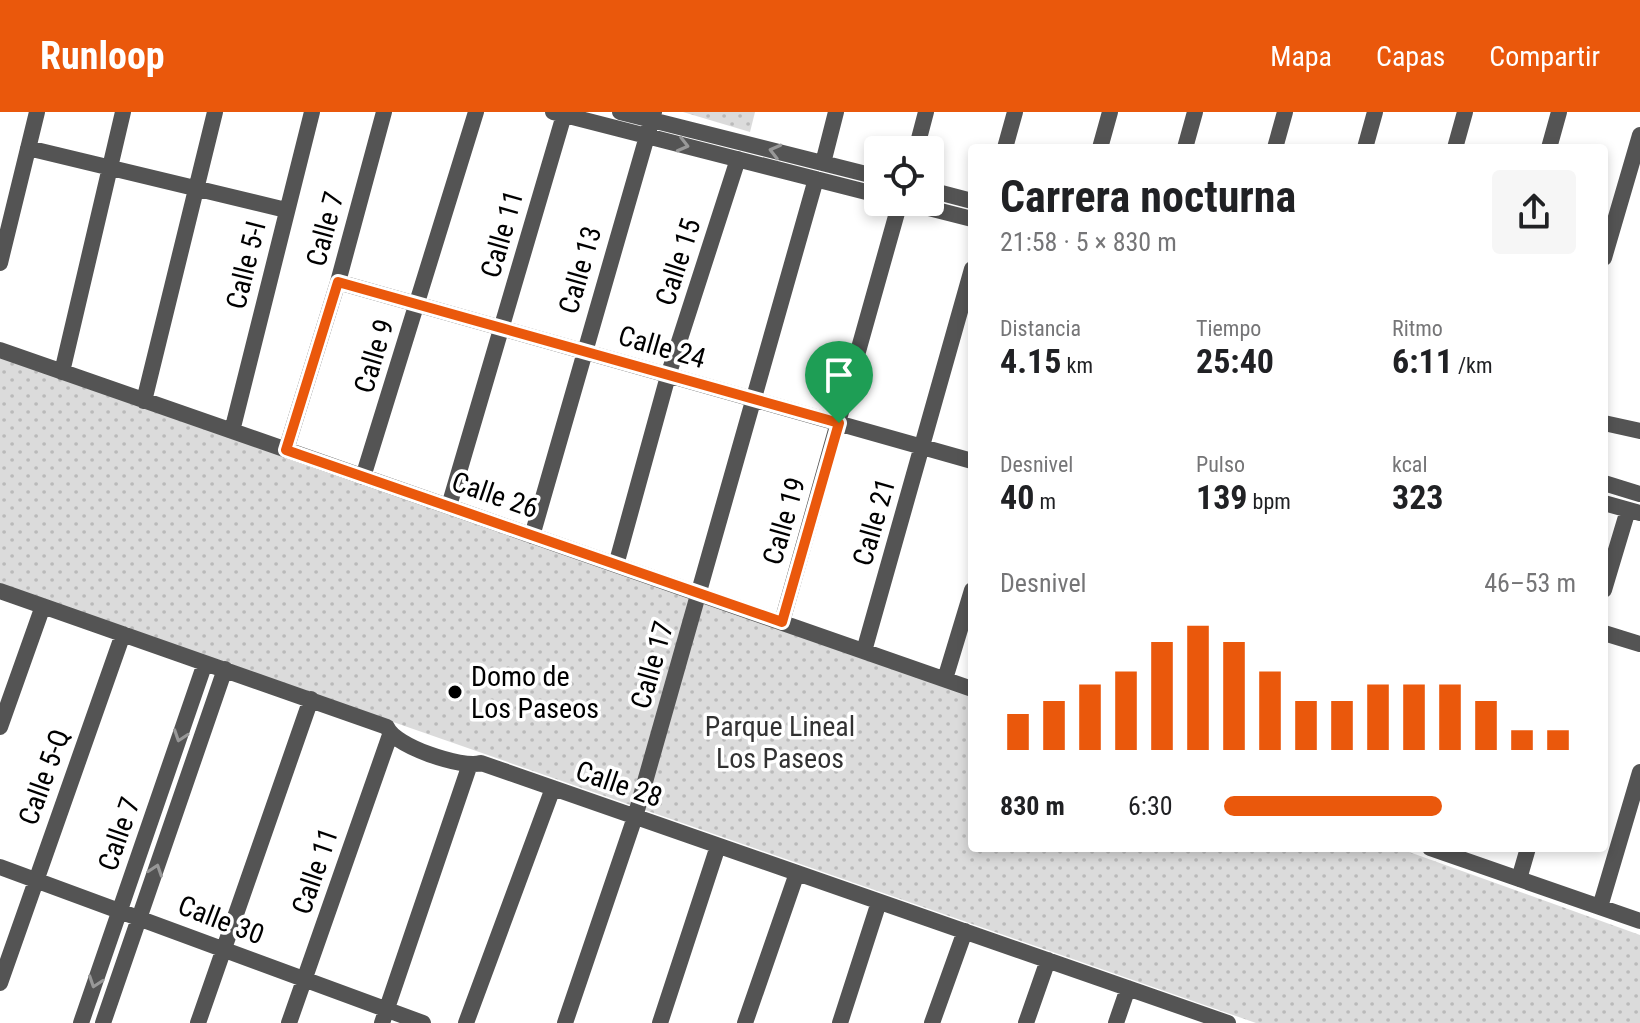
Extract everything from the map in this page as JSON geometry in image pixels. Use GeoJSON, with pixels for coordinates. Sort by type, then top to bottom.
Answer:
{"type":"FeatureCollection","features":[{"type":"Feature","properties":{"kind":"street"},"geometry":{"type":"LineString","coordinates":[[0,263],[37,112]]}},
{"type":"Feature","properties":{"kind":"street"},"geometry":{"type":"LineString","coordinates":[[62,372],[123,112]]}},
{"type":"Feature","properties":{"kind":"street"},"geometry":{"type":"LineString","coordinates":[[144,401],[215,112]]}},
{"type":"Feature","properties":{"kind":"street","name":"Calle 5-I"},"geometry":{"type":"LineString","coordinates":[[232,431],[312,112]]}},
{"type":"Feature","properties":{"kind":"street","name":"Calle 7"},"geometry":{"type":"LineString","coordinates":[[286,450],[338,282],[384,112]]}},
{"type":"Feature","properties":{"kind":"street","name":"Calle 9"},"geometry":{"type":"LineString","coordinates":[[363,477],[476,112]]}},
{"type":"Feature","properties":{"kind":"street"},"geometry":{"type":"LineString","coordinates":[[620,112],[738,159],[864,191]]}},
{"type":"Feature","properties":{"kind":"street"},"geometry":{"type":"LineString","coordinates":[[823,163],[836,112]]}},
{"type":"Feature","properties":{"kind":"street"},"geometry":{"type":"LineString","coordinates":[[920,136],[926,112]]}},
{"type":"Feature","properties":{"kind":"street"},"geometry":{"type":"LineString","coordinates":[[1006,144],[1015,112]]}},
{"type":"Feature","properties":{"kind":"street"},"geometry":{"type":"LineString","coordinates":[[1101,144],[1110,112]]}},
{"type":"Feature","properties":{"kind":"street"},"geometry":{"type":"LineString","coordinates":[[1186,144],[1195,112]]}},
{"type":"Feature","properties":{"kind":"street"},"geometry":{"type":"LineString","coordinates":[[1276,144],[1285,112]]}},
{"type":"Feature","properties":{"kind":"street"},"geometry":{"type":"LineString","coordinates":[[1366,144],[1375,112]]}},
{"type":"Feature","properties":{"kind":"street"},"geometry":{"type":"LineString","coordinates":[[1456,144],[1465,112]]}},
{"type":"Feature","properties":{"kind":"street"},"geometry":{"type":"LineString","coordinates":[[1550,144],[1559,112]]}},
{"type":"Feature","properties":{"kind":"street"},"geometry":{"type":"LineString","coordinates":[[558,114],[650,122],[864,173]]}},
{"type":"Feature","properties":{"kind":"street","name":"Calle 11"},"geometry":{"type":"LineString","coordinates":[[449,506],[502,327],[558,114]]}},
{"type":"Feature","properties":{"kind":"street","name":"Calle 13"},"geometry":{"type":"LineString","coordinates":[[532,536],[650,122]]}},
{"type":"Feature","properties":{"kind":"street"},"geometry":{"type":"LineString","coordinates":[[1608,244],[1640,135]]}},
{"type":"Feature","properties":{"kind":"street"},"geometry":{"type":"LineString","coordinates":[[28,148],[286,210]]}},
{"type":"Feature","properties":{"kind":"street","name":"Calle 15"},"geometry":{"type":"LineString","coordinates":[[616,565],[668,376],[738,159]]}},
{"type":"Feature","properties":{"kind":"street","name":"Calle 17"},"geometry":{"type":"LineString","coordinates":[[565,1023],[635,817],[816,179]]}},
{"type":"Feature","properties":{"kind":"street"},"geometry":{"type":"LineString","coordinates":[[944,194],[968,200]]}},
{"type":"Feature","properties":{"kind":"street"},"geometry":{"type":"LineString","coordinates":[[944,212],[968,218]]}},
{"type":"Feature","properties":{"kind":"street","name":"Calle 19"},"geometry":{"type":"LineString","coordinates":[[782,622],[899,216]]}},
{"type":"Feature","properties":{"kind":"street","name":"Calle 24"},"geometry":{"type":"LineString","coordinates":[[338,282],[968,460]]}},
{"type":"Feature","properties":{"kind":"street","name":"Calle 21"},"geometry":{"type":"LineString","coordinates":[[864,651],[968,284]]}},
{"type":"Feature","properties":{"kind":"street","name":"Calle 26"},"geometry":{"type":"LineString","coordinates":[[0,350],[968,688]]}},
{"type":"Feature","properties":{"kind":"street"},"geometry":{"type":"LineString","coordinates":[[1608,424],[1640,431]]}},
{"type":"Feature","properties":{"kind":"street"},"geometry":{"type":"LineString","coordinates":[[1608,484],[1640,494]]}},
{"type":"Feature","properties":{"kind":"street"},"geometry":{"type":"LineString","coordinates":[[1608,504],[1634,511],[1608,579]]}},
{"type":"Feature","properties":{"kind":"street","name":"Calle 28"},"geometry":{"type":"LineString","coordinates":[[0,591],[387,727],[390,735],[469,767],[481,763],[1128,988],[1208,1020],[1228,1023]]}},
{"type":"Feature","properties":{"kind":"street"},"geometry":{"type":"LineString","coordinates":[[945,679],[968,603]]}},
{"type":"Feature","properties":{"kind":"street"},"geometry":{"type":"LineString","coordinates":[[0,727],[43,606]]}},
{"type":"Feature","properties":{"kind":"street","name":"Calle 5-Q"},"geometry":{"type":"LineString","coordinates":[[0,983],[123,634]]}},
{"type":"Feature","properties":{"kind":"street"},"geometry":{"type":"LineString","coordinates":[[1608,634],[1640,644]]}},
{"type":"Feature","properties":{"kind":"street","name":"Calle 7"},"geometry":{"type":"LineString","coordinates":[[81,1023],[205,663]]}},
{"type":"Feature","properties":{"kind":"street","name":"Calle 7"},"geometry":{"type":"LineString","coordinates":[[103,1023],[225,669]]}},
{"type":"Feature","properties":{"kind":"street"},"geometry":{"type":"LineString","coordinates":[[198,1023],[311,699]]}},
{"type":"Feature","properties":{"kind":"street","name":"Calle 11"},"geometry":{"type":"LineString","coordinates":[[289,1023],[390,735]]}},
{"type":"Feature","properties":{"kind":"street"},"geometry":{"type":"LineString","coordinates":[[384,1016],[469,767]]}},
{"type":"Feature","properties":{"kind":"street"},"geometry":{"type":"LineString","coordinates":[[1600,907],[1640,772]]}},
{"type":"Feature","properties":{"kind":"street"},"geometry":{"type":"LineString","coordinates":[[466,1023],[553,788]]}},
{"type":"Feature","properties":{"kind":"street"},"geometry":{"type":"LineString","coordinates":[[660,1023],[718,846]]}},
{"type":"Feature","properties":{"kind":"street"},"geometry":{"type":"LineString","coordinates":[[1443,852],[1640,921]]}},
{"type":"Feature","properties":{"kind":"street"},"geometry":{"type":"LineString","coordinates":[[1519,879],[1527,852]]}},
{"type":"Feature","properties":{"kind":"street","name":"Calle 30"},"geometry":{"type":"LineString","coordinates":[[0,867],[225,948],[384,1016],[423,1023]]}},
{"type":"Feature","properties":{"kind":"street"},"geometry":{"type":"LineString","coordinates":[[745,1023],[797,873]]}},
{"type":"Feature","properties":{"kind":"street"},"geometry":{"type":"LineString","coordinates":[[840,1023],[879,902]]}},
{"type":"Feature","properties":{"kind":"street"},"geometry":{"type":"LineString","coordinates":[[932,1023],[965,931]]}},
{"type":"Feature","properties":{"kind":"street"},"geometry":{"type":"LineString","coordinates":[[1026,1023],[1048,960]]}},
{"type":"Feature","properties":{"kind":"street"},"geometry":{"type":"LineString","coordinates":[[1116,1023],[1128,988]]}},
{"type":"Feature","properties":{"kind":"green space"},"geometry":{"type":"Polygon","coordinates":[[[683,112],[755,112],[750,132],[683,112]]]}},
{"type":"Feature","properties":{"kind":"green space","name":"Parque Lineal Los Paseos"},"geometry":{"type":"Polygon","coordinates":[[[0,350],[968,695],[968,852],[1409,852],[1640,935],[1640,1023],[1256,1023],[0,585],[0,350]]]}},
{"type":"Feature","properties":{"kind":"place","name":"Domo de Los Paseos"},"geometry":{"type":"Point","coordinates":[455,692]}},
{"type":"Feature","properties":{"kind":"route"},"geometry":{"type":"LineString","coordinates":[[338,282],[839,423],[782,622],[286,450],[338,282]]}}]}
